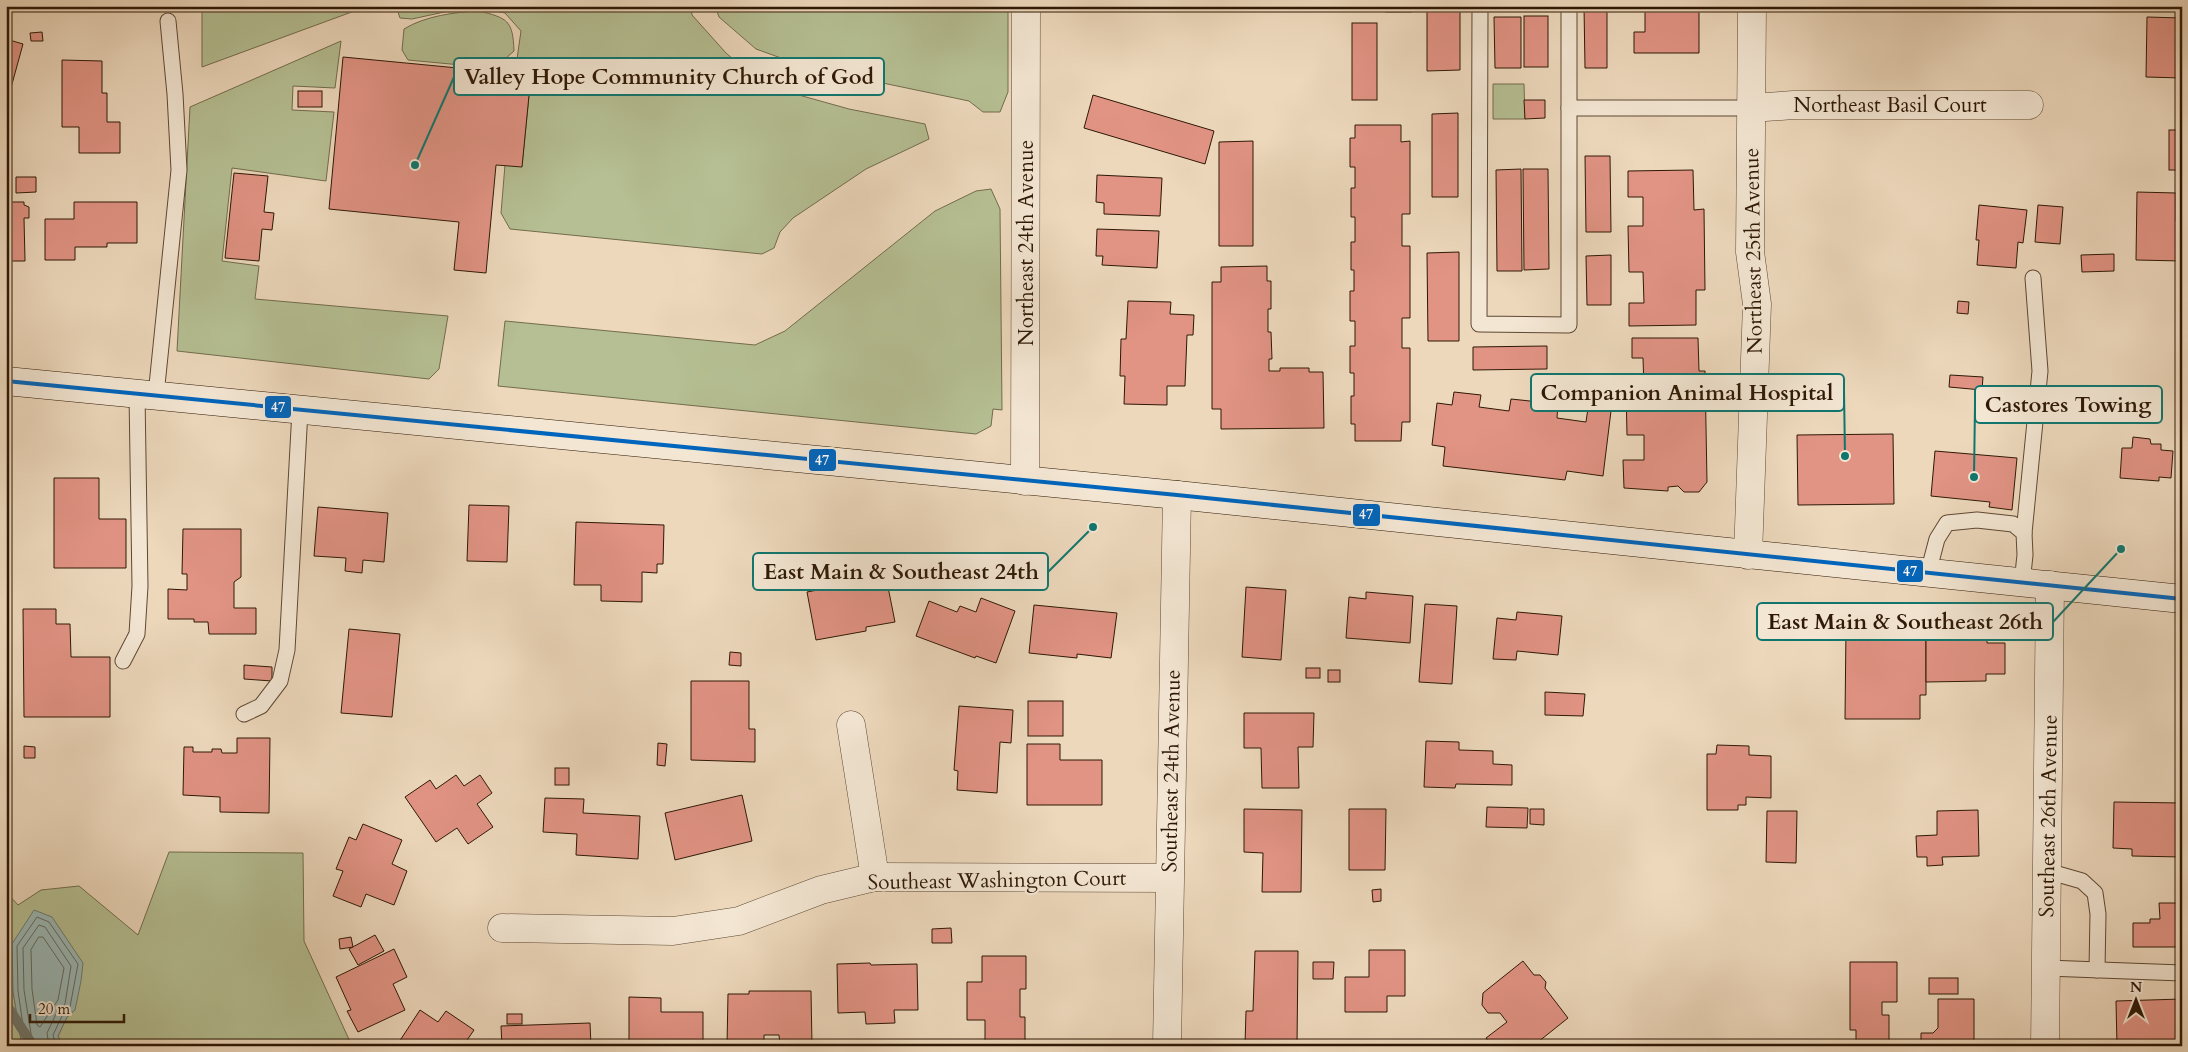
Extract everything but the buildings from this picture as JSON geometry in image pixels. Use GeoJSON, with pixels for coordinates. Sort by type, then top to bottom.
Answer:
{"type":"FeatureCollection","features":[{"type":"Feature","properties":{"kind":"street","name":"Northeast 24th Avenue"},"geometry":{"type":"LineString","coordinates":[[1025,481],[1026,6]]}},
{"type":"Feature","properties":{"kind":"street","name":"Northeast 25th Avenue"},"geometry":{"type":"LineString","coordinates":[[1748,555],[1757,304],[1750,252],[1752,6]]}},
{"type":"Feature","properties":{"kind":"street","name":"Northeast Basil Court"},"geometry":{"type":"LineString","coordinates":[[1751,108],[1794,104],[2028,105]]}},
{"type":"Feature","properties":{"kind":"street"},"geometry":{"type":"LineString","coordinates":[[6,381],[1177,495],[2182,599]]}},
{"type":"Feature","properties":{"kind":"street","name":"Southeast 24th Avenue"},"geometry":{"type":"LineString","coordinates":[[1167,1046],[1177,495]]}},
{"type":"Feature","properties":{"kind":"street","name":"Southeast 26th Avenue"},"geometry":{"type":"LineString","coordinates":[[2045,1046],[2050,585]]}},
{"type":"Feature","properties":{"kind":"street"},"geometry":{"type":"LineString","coordinates":[[851,725],[875,877]]}},
{"type":"Feature","properties":{"kind":"street","name":"Southeast Washington Court"},"geometry":{"type":"LineString","coordinates":[[502,928],[673,931],[739,921],[821,890],[875,877],[1169,878]]}},
{"type":"Feature","properties":{"kind":"lane"},"geometry":{"type":"LineString","coordinates":[[1480,6],[1479,324],[1569,325],[1569,6]]}},
{"type":"Feature","properties":{"kind":"lane"},"geometry":{"type":"LineString","coordinates":[[123,661],[137,634],[147,395],[179,170],[175,94],[168,21]]}},
{"type":"Feature","properties":{"kind":"lane"},"geometry":{"type":"LineString","coordinates":[[1569,108],[1751,108]]}},
{"type":"Feature","properties":{"kind":"lane"},"geometry":{"type":"LineString","coordinates":[[2022,583],[2025,555],[2024,533],[2040,371],[2033,278]]}},
{"type":"Feature","properties":{"kind":"lane"},"geometry":{"type":"LineString","coordinates":[[244,714],[261,706],[280,681],[287,650],[300,410]]}},
{"type":"Feature","properties":{"kind":"lane"},"geometry":{"type":"LineString","coordinates":[[1928,573],[1937,539],[1947,523],[1977,520],[2014,524],[2024,533]]}},
{"type":"Feature","properties":{"kind":"lane"},"geometry":{"type":"LineString","coordinates":[[2047,871],[2082,881],[2095,893],[2098,914],[2097,970]]}},
{"type":"Feature","properties":{"kind":"lane"},"geometry":{"type":"LineString","coordinates":[[2046,968],[2182,973]]}},
{"type":"Feature","properties":{"kind":"green space"},"geometry":{"type":"Polygon","coordinates":[[[202,6],[368,6],[202,67],[202,6]]]}},
{"type":"Feature","properties":{"kind":"green space"},"geometry":{"type":"Polygon","coordinates":[[[396,6],[472,6],[412,19],[400,18],[396,6]]]}},
{"type":"Feature","properties":{"kind":"green space"},"geometry":{"type":"Polygon","coordinates":[[[473,6],[691,6],[692,15],[726,53],[763,85],[849,109],[925,124],[929,139],[866,169],[793,218],[780,232],[774,248],[762,254],[510,229],[501,213],[505,165],[522,166],[531,75],[515,73],[521,31],[505,13],[473,6]]]}},
{"type":"Feature","properties":{"kind":"green space"},"geometry":{"type":"Polygon","coordinates":[[[715,6],[1008,6],[1008,92],[1000,112],[983,112],[969,101],[806,67],[756,49],[719,17],[715,6]]]}},
{"type":"Feature","properties":{"kind":"green space"},"geometry":{"type":"Polygon","coordinates":[[[479,11],[502,19],[510,27],[514,51],[498,65],[472,66],[408,60],[402,50],[404,29],[421,21],[440,16],[479,11]]]}},
{"type":"Feature","properties":{"kind":"green space"},"geometry":{"type":"Polygon","coordinates":[[[341,41],[335,88],[293,86],[292,110],[334,112],[326,181],[232,168],[222,261],[259,266],[255,299],[448,316],[439,369],[429,379],[177,351],[190,107],[341,41]]]}},
{"type":"Feature","properties":{"kind":"green space"},"geometry":{"type":"Polygon","coordinates":[[[1493,84],[1524,84],[1525,119],[1493,119],[1493,84]]]}},
{"type":"Feature","properties":{"kind":"green space"},"geometry":{"type":"Polygon","coordinates":[[[991,189],[1000,209],[1002,410],[993,409],[991,426],[976,434],[498,386],[505,321],[755,345],[785,331],[935,211],[976,191],[991,189]]]}},
{"type":"Feature","properties":{"kind":"green space"},"geometry":{"type":"Polygon","coordinates":[[[169,852],[303,853],[304,941],[352,1046],[90,1046],[90,1043],[62,1046],[58,1036],[67,1017],[75,1010],[13,991],[22,1046],[6,1046],[6,892],[18,905],[41,890],[79,886],[138,935],[169,852]]]}},
{"type":"Feature","properties":{"kind":"water"},"geometry":{"type":"Polygon","coordinates":[[[34,910],[52,917],[83,963],[75,1010],[67,1017],[58,1036],[62,1046],[22,1046],[13,991],[12,944],[34,910]]]}},
{"type":"Feature","properties":{"kind":"waterway"},"geometry":{"type":"LineString","coordinates":[[6,1004],[33,1046]]}},
{"type":"Feature","properties":{"kind":"transit line","name":"47"},"geometry":{"type":"LineString","coordinates":[[6,381],[1177,495],[2182,599]]}},
{"type":"Feature","properties":{"kind":"place","name":"Valley Hope Community Church of God"},"geometry":{"type":"Point","coordinates":[415,165]}},
{"type":"Feature","properties":{"kind":"place","name":"Companion Animal Hospital"},"geometry":{"type":"Point","coordinates":[1845,456]}},
{"type":"Feature","properties":{"kind":"place","name":"Castores Towing"},"geometry":{"type":"Point","coordinates":[1974,477]}},
{"type":"Feature","properties":{"kind":"place","name":"East Main & Southeast 24th"},"geometry":{"type":"Point","coordinates":[1093,527]}},
{"type":"Feature","properties":{"kind":"place","name":"East Main & Southeast 26th"},"geometry":{"type":"Point","coordinates":[2121,549]}}]}
